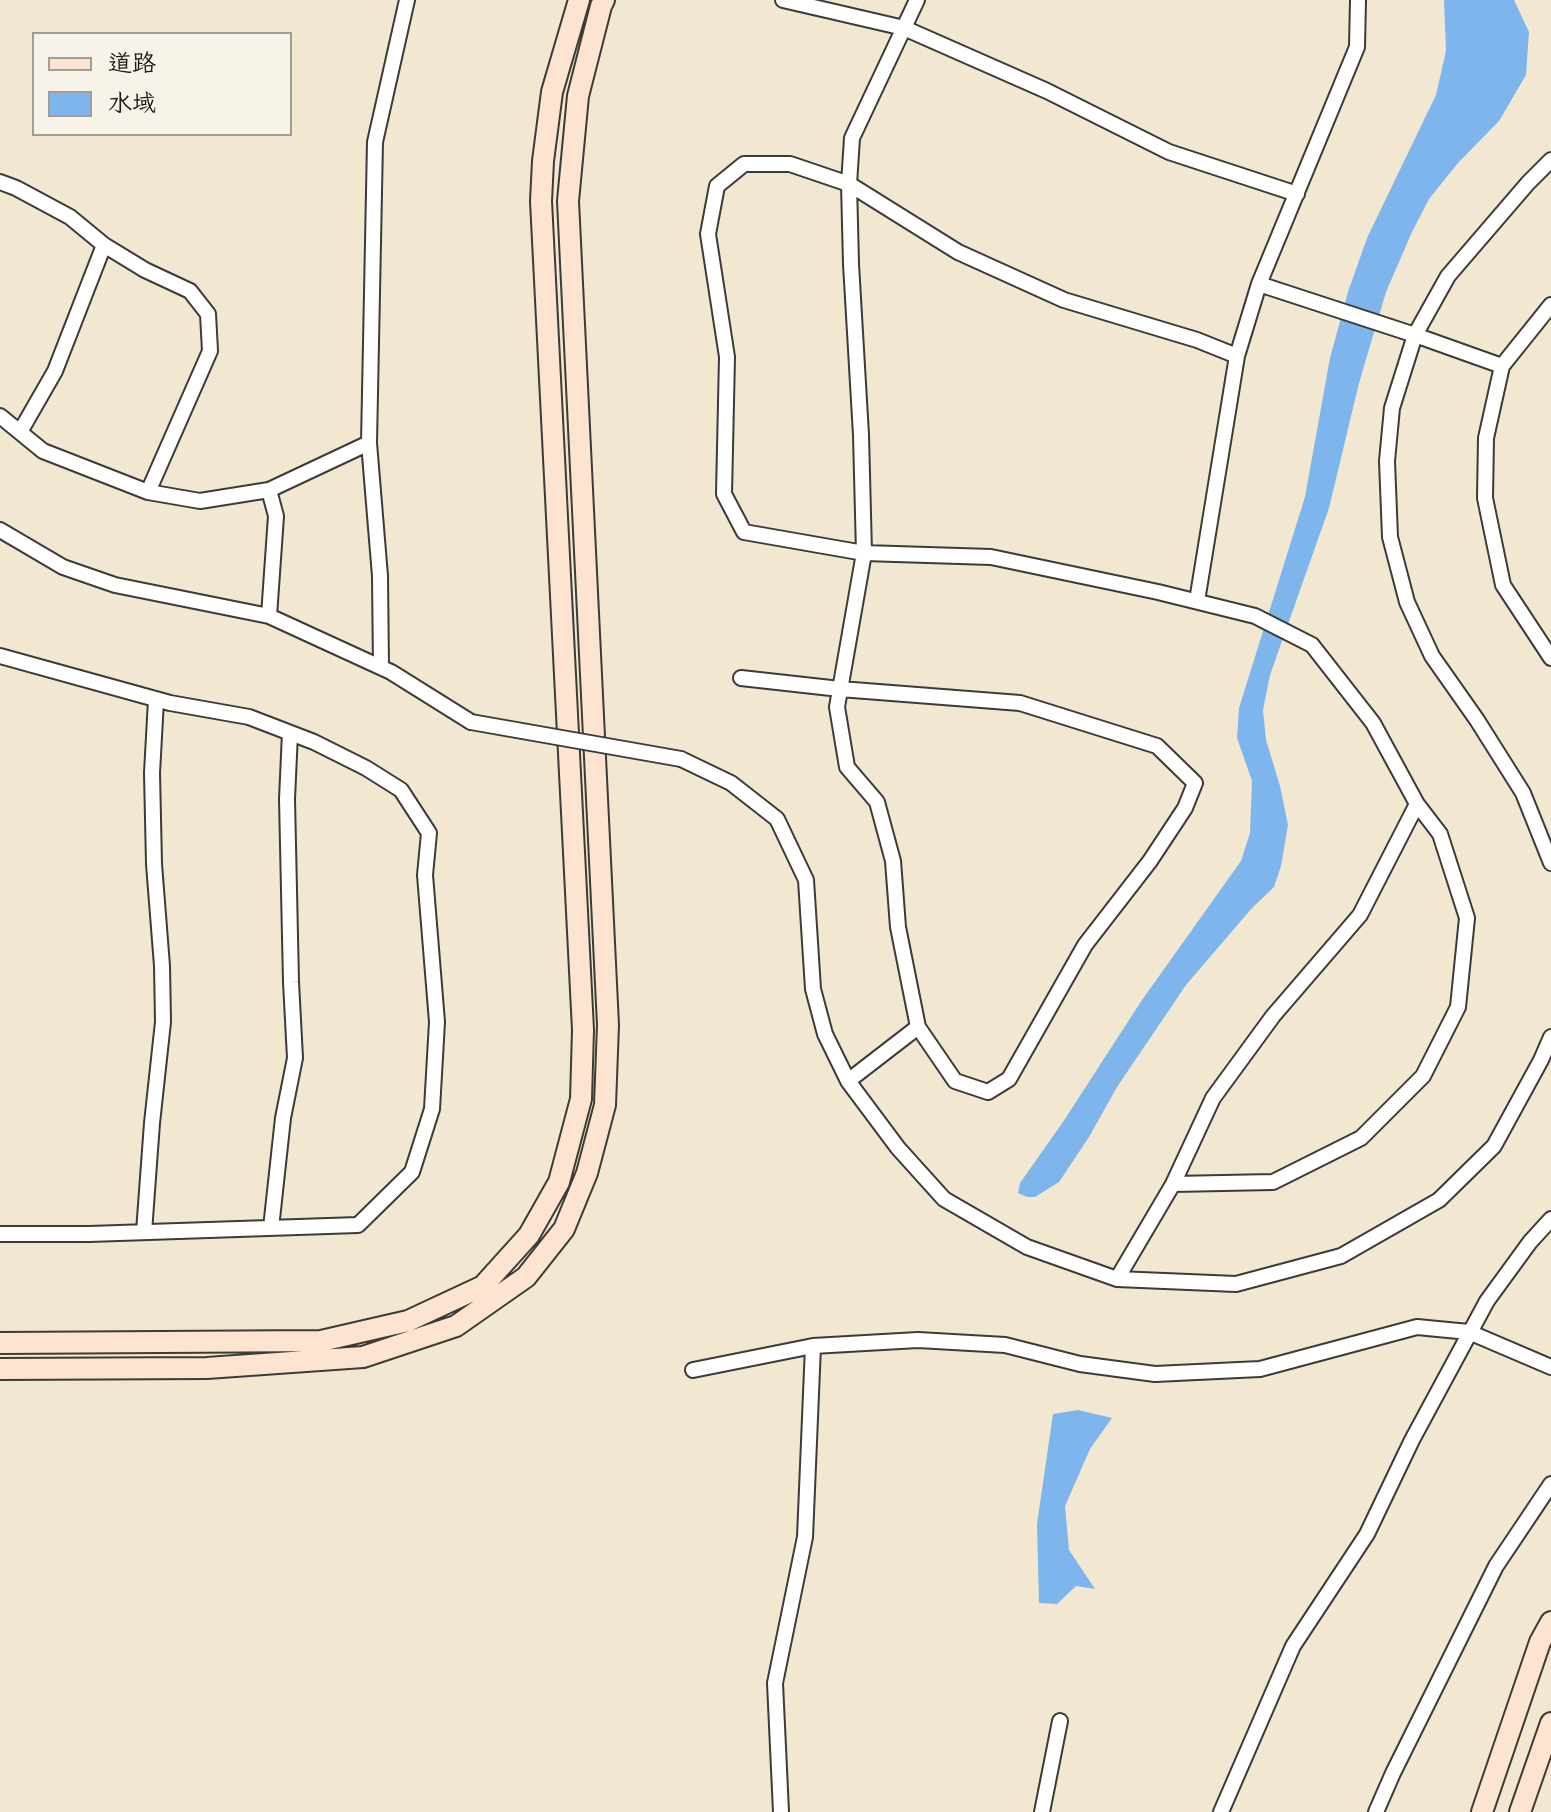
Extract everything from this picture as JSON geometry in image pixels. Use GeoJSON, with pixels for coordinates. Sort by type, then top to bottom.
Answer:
{"type":"FeatureCollection","features":[{"type":"Feature","properties":{"kind":"street"},"geometry":{"type":"LineString","coordinates":[[381,667],[380,576],[369,443],[375,142],[407,0]]}},
{"type":"Feature","properties":{"kind":"street"},"geometry":{"type":"LineString","coordinates":[[0,1343],[321,1341],[408,1321],[483,1286],[529,1235],[559,1182],[581,1099],[583,1030],[541,201],[552,92],[579,0]]}},
{"type":"Feature","properties":{"kind":"street"},"geometry":{"type":"LineString","coordinates":[[0,1369],[207,1368],[363,1357],[456,1326],[526,1277],[564,1229],[587,1173],[605,1105],[608,1025],[568,201],[578,96],[604,0]]}},
{"type":"Feature","properties":{"kind":"street"},"geometry":{"type":"LineString","coordinates":[[783,0],[904,28],[1047,91],[1169,152],[1297,194]]}},
{"type":"Feature","properties":{"kind":"street"},"geometry":{"type":"LineString","coordinates":[[741,678],[840,689],[1020,703],[1157,746],[1195,783],[1185,808],[1150,861],[1085,945],[1009,1079],[988,1092],[955,1081],[918,1027],[898,927],[893,861],[877,802],[847,767],[837,707],[840,689],[864,553],[851,264],[849,184],[852,138],[917,0]]}},
{"type":"Feature","properties":{"kind":"street"},"geometry":{"type":"LineString","coordinates":[[1197,601],[1237,356],[1259,284],[1357,47],[1358,0]]}},
{"type":"Feature","properties":{"kind":"street"},"geometry":{"type":"LineString","coordinates":[[1551,160],[1448,276],[1415,335],[1392,408],[1387,461],[1390,537],[1407,602],[1432,656],[1523,793],[1551,863]]}},
{"type":"Feature","properties":{"kind":"street"},"geometry":{"type":"LineString","coordinates":[[1173,1184],[1273,1182],[1361,1138],[1423,1076],[1458,1007],[1467,918],[1440,834],[1417,804],[1373,723],[1312,645],[1255,616],[991,557],[864,553],[744,532],[724,494],[727,357],[708,234],[717,186],[744,164],[790,164],[849,184],[958,252],[1064,300],[1197,340],[1237,356]]}},
{"type":"Feature","properties":{"kind":"street"},"geometry":{"type":"LineString","coordinates":[[0,182],[70,217],[104,245],[145,270],[190,291],[208,314],[210,351],[148,492]]}},
{"type":"Feature","properties":{"kind":"street"},"geometry":{"type":"LineString","coordinates":[[20,432],[55,371],[104,245]]}},
{"type":"Feature","properties":{"kind":"street"},"geometry":{"type":"LineString","coordinates":[[1259,284],[1502,366]]}},
{"type":"Feature","properties":{"kind":"street"},"geometry":{"type":"LineString","coordinates":[[1551,305],[1502,366],[1486,438],[1485,498],[1503,585],[1551,658]]}},
{"type":"Feature","properties":{"kind":"street"},"geometry":{"type":"LineString","coordinates":[[0,416],[43,451],[148,492],[200,501],[269,490],[369,443]]}},
{"type":"Feature","properties":{"kind":"street"},"geometry":{"type":"LineString","coordinates":[[269,490],[276,516],[269,616]]}},
{"type":"Feature","properties":{"kind":"street"},"geometry":{"type":"LineString","coordinates":[[0,530],[63,567],[115,585],[269,616],[381,667],[471,722],[681,759],[731,783],[777,819],[806,880],[813,989],[825,1034],[848,1081],[898,1148],[944,1199],[1027,1247],[1117,1279],[1236,1284],[1341,1256],[1439,1200],[1494,1146],[1551,1037]]}},
{"type":"Feature","properties":{"kind":"street"},"geometry":{"type":"LineString","coordinates":[[0,656],[156,700],[249,717],[314,742],[401,790],[429,833],[425,875],[437,1022],[432,1109],[412,1172],[358,1225],[0,1234]]}},
{"type":"Feature","properties":{"kind":"street"},"geometry":{"type":"LineString","coordinates":[[144,1232],[163,1022],[154,864],[156,700]]}},
{"type":"Feature","properties":{"kind":"street"},"geometry":{"type":"LineString","coordinates":[[271,1228],[283,1118],[295,1058],[287,799],[290,733]]}},
{"type":"Feature","properties":{"kind":"street"},"geometry":{"type":"LineString","coordinates":[[1117,1279],[1173,1184],[1213,1098],[1273,1016],[1360,915],[1417,804]]}},
{"type":"Feature","properties":{"kind":"street"},"geometry":{"type":"LineString","coordinates":[[848,1081],[918,1027]]}},
{"type":"Feature","properties":{"kind":"street"},"geometry":{"type":"LineString","coordinates":[[1221,1812],[1293,1646],[1367,1534],[1412,1440],[1487,1301],[1530,1242],[1551,1219]]}},
{"type":"Feature","properties":{"kind":"street"},"geometry":{"type":"LineString","coordinates":[[693,1370],[813,1346],[918,1340],[1005,1345],[1080,1364],[1155,1374],[1260,1369],[1417,1327],[1469,1332],[1551,1367]]}},
{"type":"Feature","properties":{"kind":"street"},"geometry":{"type":"LineString","coordinates":[[781,1812],[775,1683],[805,1537],[813,1346]]}},
{"type":"Feature","properties":{"kind":"street"},"geometry":{"type":"LineString","coordinates":[[1376,1812],[1496,1566],[1551,1484]]}},
{"type":"Feature","properties":{"kind":"street"},"geometry":{"type":"LineString","coordinates":[[1482,1812],[1540,1642],[1551,1622]]}},
{"type":"Feature","properties":{"kind":"street"},"geometry":{"type":"LineString","coordinates":[[1042,1812],[1060,1721]]}},
{"type":"Feature","properties":{"kind":"street"},"geometry":{"type":"LineString","coordinates":[[1520,1812],[1551,1723]]}},
{"type":"Feature","properties":{"kind":"water"},"geometry":{"type":"Polygon","coordinates":[[[1444,0],[1514,0],[1529,32],[1526,75],[1499,121],[1458,163],[1429,199],[1386,292],[1359,383],[1329,508],[1270,675],[1263,710],[1266,740],[1288,825],[1274,887],[1186,985],[1117,1087],[1059,1182],[1035,1197],[1027,1197],[1018,1193],[1020,1183],[1142,1000],[1241,861],[1250,833],[1252,781],[1237,738],[1239,708],[1305,497],[1330,358],[1348,292],[1367,238],[1436,95],[1446,51],[1444,0]]]}},
{"type":"Feature","properties":{"kind":"water"},"geometry":{"type":"Polygon","coordinates":[[[1078,1410],[1112,1418],[1090,1449],[1065,1506],[1069,1550],[1095,1589],[1076,1586],[1057,1604],[1039,1603],[1037,1524],[1053,1414],[1078,1410]]]}}]}
